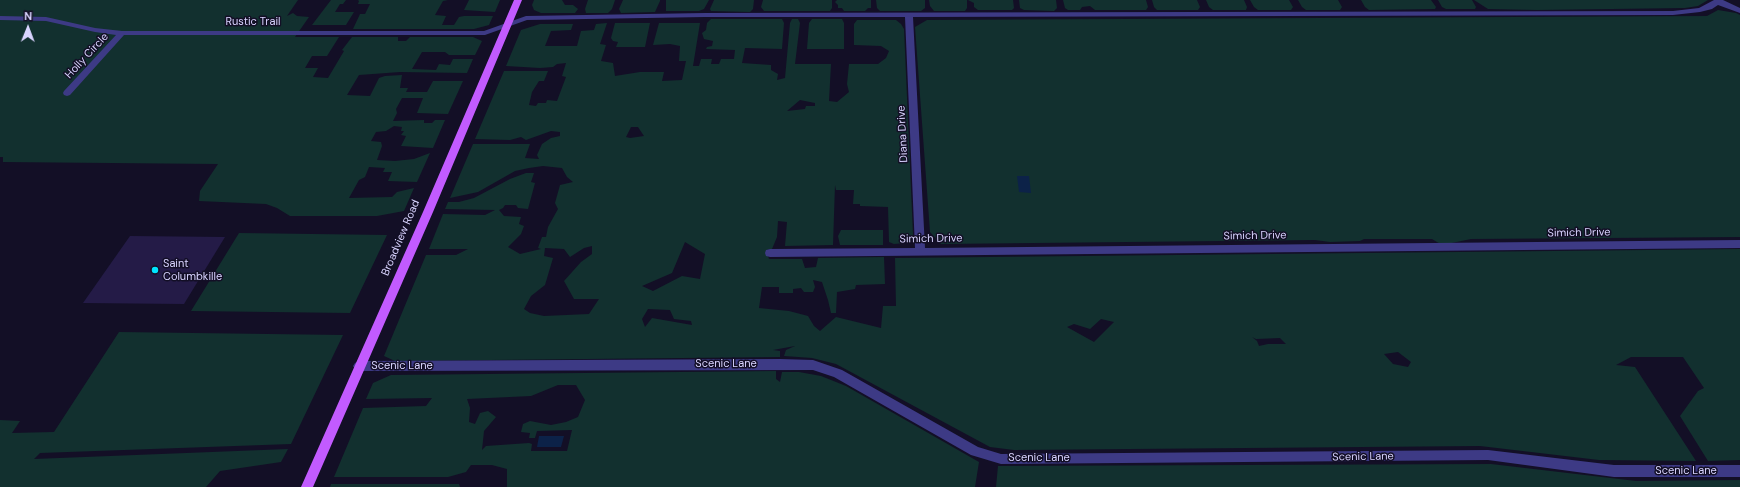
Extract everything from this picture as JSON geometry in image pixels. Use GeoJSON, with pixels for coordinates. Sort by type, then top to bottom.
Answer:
{"type":"FeatureCollection","features":[{"type":"Feature","properties":{"kind":"main road","name":"Broadview Road"},"geometry":{"type":"LineString","coordinates":[[307,487],[518,0]]}},
{"type":"Feature","properties":{"kind":"street","name":"Rustic Trail"},"geometry":{"type":"LineString","coordinates":[[0,18],[46,19],[95,30],[122,33],[485,33],[526,18],[658,16],[1673,13],[1700,10],[1719,1]]}},
{"type":"Feature","properties":{"kind":"street"},"geometry":{"type":"LineString","coordinates":[[1719,1],[1740,11]]}},
{"type":"Feature","properties":{"kind":"street","name":"Diana Drive"},"geometry":{"type":"LineString","coordinates":[[909,15],[920,251]]}},
{"type":"Feature","properties":{"kind":"street","name":"Holly Circle"},"geometry":{"type":"LineString","coordinates":[[67,93],[122,33]]}},
{"type":"Feature","properties":{"kind":"street","name":"Simich Drive"},"geometry":{"type":"LineString","coordinates":[[770,253],[1740,244]]}},
{"type":"Feature","properties":{"kind":"street","name":"Scenic Lane"},"geometry":{"type":"LineString","coordinates":[[360,366],[813,365],[838,373],[975,451],[1001,458],[1488,456],[1614,471],[1740,471]]}},
{"type":"Feature","properties":{"kind":"green space"},"geometry":{"type":"Polygon","coordinates":[[[0,0],[298,0],[287,16],[293,13],[297,16],[309,17],[295,37],[339,37],[327,56],[312,56],[305,68],[318,68],[313,77],[328,78],[344,51],[342,50],[352,37],[398,37],[398,41],[406,41],[410,37],[473,37],[482,41],[475,55],[449,55],[445,52],[422,52],[412,69],[436,70],[439,64],[450,65],[453,59],[473,59],[467,73],[400,72],[359,75],[347,95],[370,96],[379,78],[385,76],[402,75],[400,88],[408,88],[406,92],[427,92],[433,81],[463,81],[448,114],[417,113],[423,98],[402,98],[396,109],[397,113],[393,121],[424,120],[424,123],[432,123],[435,120],[445,120],[433,148],[401,146],[406,136],[401,135],[404,131],[401,131],[402,127],[394,126],[386,131],[376,132],[371,141],[381,142],[382,146],[377,160],[395,161],[414,159],[430,153],[417,182],[388,181],[392,172],[383,172],[385,168],[369,167],[365,177],[359,180],[349,198],[392,197],[397,192],[414,188],[404,211],[377,216],[290,216],[277,208],[266,204],[199,201],[200,191],[218,164],[3,162],[3,157],[0,157],[0,0]]]}},
{"type":"Feature","properties":{"kind":"green space"},"geometry":{"type":"Polygon","coordinates":[[[331,0],[346,0],[343,4],[340,4],[335,12],[354,12],[346,25],[312,25],[331,0]]]}},
{"type":"Feature","properties":{"kind":"green space"},"geometry":{"type":"Polygon","coordinates":[[[358,0],[448,0],[443,1],[435,15],[446,16],[442,25],[454,25],[459,17],[464,16],[493,16],[489,25],[474,29],[353,29],[360,14],[365,14],[370,4],[358,4],[358,0]]]}},
{"type":"Feature","properties":{"kind":"green space"},"geometry":{"type":"Polygon","coordinates":[[[469,0],[500,0],[495,12],[464,10],[469,0]]]}},
{"type":"Feature","properties":{"kind":"green space"},"geometry":{"type":"Polygon","coordinates":[[[534,0],[562,0],[565,5],[573,5],[578,9],[575,13],[541,13],[534,10],[532,5],[534,0]]]}},
{"type":"Feature","properties":{"kind":"green space"},"geometry":{"type":"Polygon","coordinates":[[[588,0],[615,0],[612,9],[608,13],[586,13],[585,9],[588,0]]]}},
{"type":"Feature","properties":{"kind":"green space"},"geometry":{"type":"Polygon","coordinates":[[[623,0],[660,1],[655,12],[621,13],[619,9],[623,0]]]}},
{"type":"Feature","properties":{"kind":"green space"},"geometry":{"type":"Polygon","coordinates":[[[666,0],[709,0],[704,9],[699,11],[666,11],[666,0]]]}},
{"type":"Feature","properties":{"kind":"green space"},"geometry":{"type":"Polygon","coordinates":[[[714,0],[754,0],[753,9],[750,12],[711,11],[710,9],[714,0]]]}},
{"type":"Feature","properties":{"kind":"green space"},"geometry":{"type":"Polygon","coordinates":[[[763,0],[832,0],[832,8],[830,11],[764,11],[761,7],[763,0]]]}},
{"type":"Feature","properties":{"kind":"green space"},"geometry":{"type":"Polygon","coordinates":[[[837,0],[871,0],[871,8],[868,8],[865,11],[844,11],[842,8],[838,8],[838,5],[835,2],[837,0]]]}},
{"type":"Feature","properties":{"kind":"green space"},"geometry":{"type":"Polygon","coordinates":[[[876,0],[925,0],[925,8],[921,11],[880,11],[877,8],[876,0]]]}},
{"type":"Feature","properties":{"kind":"green space"},"geometry":{"type":"Polygon","coordinates":[[[929,0],[967,0],[967,8],[965,11],[934,11],[930,6],[929,0]]]}},
{"type":"Feature","properties":{"kind":"green space"},"geometry":{"type":"Polygon","coordinates":[[[968,0],[1013,0],[1014,8],[1012,10],[978,10],[974,7],[974,3],[968,0]]]}},
{"type":"Feature","properties":{"kind":"green space"},"geometry":{"type":"Polygon","coordinates":[[[1019,0],[1056,0],[1057,8],[1054,11],[1024,10],[1020,8],[1019,0]]]}},
{"type":"Feature","properties":{"kind":"green space"},"geometry":{"type":"Polygon","coordinates":[[[1063,0],[1146,0],[1148,7],[1146,10],[1095,10],[1090,6],[1082,7],[1080,10],[1068,10],[1065,8],[1063,0]]]}},
{"type":"Feature","properties":{"kind":"green space"},"geometry":{"type":"Polygon","coordinates":[[[1152,0],[1197,0],[1200,7],[1198,10],[1157,10],[1154,7],[1152,0]]]}},
{"type":"Feature","properties":{"kind":"green space"},"geometry":{"type":"Polygon","coordinates":[[[1206,0],[1244,0],[1247,7],[1246,10],[1213,10],[1209,7],[1206,0]]]}},
{"type":"Feature","properties":{"kind":"green space"},"geometry":{"type":"Polygon","coordinates":[[[1250,0],[1289,0],[1293,7],[1291,10],[1258,10],[1254,7],[1250,0]]]}},
{"type":"Feature","properties":{"kind":"green space"},"geometry":{"type":"Polygon","coordinates":[[[1298,0],[1338,0],[1342,7],[1340,10],[1306,10],[1302,7],[1298,0]]]}},
{"type":"Feature","properties":{"kind":"green space"},"geometry":{"type":"Polygon","coordinates":[[[1361,0],[1431,0],[1436,7],[1435,9],[1369,10],[1365,7],[1361,0]]]}},
{"type":"Feature","properties":{"kind":"green space"},"geometry":{"type":"Polygon","coordinates":[[[1438,0],[1472,0],[1476,7],[1475,9],[1446,9],[1442,7],[1438,0]]]}},
{"type":"Feature","properties":{"kind":"green space"},"geometry":{"type":"Polygon","coordinates":[[[1474,0],[1708,0],[1698,6],[1685,8],[1537,10],[1488,9],[1474,0]]]}},
{"type":"Feature","properties":{"kind":"green space"},"geometry":{"type":"Polygon","coordinates":[[[1718,10],[1740,15],[1740,237],[1471,239],[1442,245],[1432,239],[1364,239],[1360,241],[1330,242],[1315,240],[941,244],[930,232],[915,27],[927,20],[1707,16],[1718,10]]]}},
{"type":"Feature","properties":{"kind":"green space"},"geometry":{"type":"Polygon","coordinates":[[[711,19],[782,19],[784,23],[782,49],[745,48],[742,63],[771,65],[771,70],[778,74],[777,80],[785,78],[790,23],[792,19],[798,19],[800,23],[795,64],[831,64],[829,101],[837,102],[849,92],[847,84],[849,64],[878,64],[886,58],[889,51],[881,46],[854,45],[854,24],[857,20],[896,20],[904,29],[913,235],[905,243],[894,244],[889,242],[888,207],[860,206],[860,204],[853,204],[854,190],[836,190],[835,185],[833,245],[785,246],[787,222],[778,221],[777,237],[772,249],[766,250],[769,259],[802,259],[805,268],[816,267],[818,258],[884,257],[885,284],[856,285],[855,289],[837,292],[836,313],[831,313],[822,282],[813,280],[815,287],[813,292],[804,292],[801,288],[793,289],[793,293],[779,293],[779,287],[762,287],[759,308],[789,311],[808,316],[814,326],[820,331],[836,317],[881,328],[883,306],[896,306],[895,258],[1740,249],[1740,460],[1708,461],[1680,416],[1698,391],[1704,388],[1683,357],[1631,357],[1616,365],[1635,367],[1696,461],[1599,460],[1480,446],[1014,450],[990,447],[836,364],[812,358],[784,356],[786,350],[795,346],[773,350],[780,351],[780,357],[395,361],[384,356],[426,255],[456,255],[468,249],[429,249],[443,214],[485,215],[495,210],[445,209],[448,202],[459,202],[474,198],[510,179],[526,173],[534,173],[531,182],[535,183],[528,209],[518,208],[516,205],[505,205],[499,210],[504,216],[521,217],[519,224],[524,226],[521,234],[508,247],[520,254],[541,249],[538,248],[542,237],[546,237],[548,227],[558,209],[555,203],[560,185],[573,182],[567,177],[562,168],[543,166],[515,171],[478,192],[450,198],[473,144],[530,144],[525,158],[539,159],[537,155],[542,144],[551,138],[560,136],[560,132],[551,131],[526,140],[521,137],[510,140],[475,139],[504,71],[548,71],[544,81],[539,81],[532,92],[529,105],[536,106],[538,103],[546,103],[547,100],[557,101],[566,77],[562,76],[566,63],[557,64],[553,67],[540,68],[506,66],[521,30],[540,24],[573,24],[571,30],[551,31],[545,46],[577,46],[581,31],[594,30],[596,24],[607,23],[600,44],[606,45],[601,61],[613,63],[615,76],[640,72],[664,72],[662,81],[682,80],[686,61],[679,61],[680,46],[670,44],[653,45],[659,23],[700,23],[693,66],[699,66],[701,59],[712,59],[711,64],[719,64],[721,59],[734,59],[735,50],[706,49],[707,47],[712,46],[713,41],[704,39],[702,33],[706,30],[707,23],[711,19]],[[800,100],[787,111],[805,109],[806,106],[815,106],[815,103],[800,100]],[[631,127],[626,137],[630,138],[644,136],[638,127],[631,127]],[[685,242],[672,273],[642,286],[653,291],[682,276],[700,279],[705,254],[685,242]],[[592,246],[584,248],[570,257],[564,249],[545,248],[544,256],[553,258],[545,285],[531,296],[524,309],[530,313],[544,316],[589,314],[599,299],[574,299],[564,281],[581,262],[592,254],[592,246]],[[648,309],[642,319],[645,327],[652,318],[692,325],[691,321],[674,319],[670,310],[648,309]],[[1101,319],[1090,329],[1074,324],[1067,327],[1094,342],[1114,322],[1101,319]],[[1252,337],[1257,341],[1259,346],[1268,344],[1286,344],[1280,338],[1256,339],[1252,337]],[[1398,352],[1384,354],[1393,364],[1408,367],[1411,362],[1398,352]]]}},
{"type":"Feature","properties":{"kind":"green space"},"geometry":{"type":"Polygon","coordinates":[[[812,19],[842,19],[844,23],[844,49],[807,49],[809,23],[812,19]]]}},
{"type":"Feature","properties":{"kind":"green space"},"geometry":{"type":"Polygon","coordinates":[[[615,23],[650,23],[645,47],[616,47],[618,42],[613,41],[611,38],[615,23]]]}},
{"type":"Feature","properties":{"kind":"green space"},"geometry":{"type":"Polygon","coordinates":[[[841,230],[883,230],[883,245],[840,245],[838,236],[841,230]]]}},
{"type":"Feature","properties":{"kind":"green space"},"geometry":{"type":"Polygon","coordinates":[[[239,233],[387,235],[350,313],[191,311],[239,233]]]}},
{"type":"Feature","properties":{"kind":"green space"},"geometry":{"type":"Polygon","coordinates":[[[119,332],[343,335],[291,444],[40,453],[34,459],[288,449],[281,462],[220,471],[206,487],[0,487],[0,420],[20,421],[12,433],[54,432],[119,332]]]}},
{"type":"Feature","properties":{"kind":"green space"},"geometry":{"type":"Polygon","coordinates":[[[776,371],[776,379],[780,382],[782,372],[799,372],[821,376],[846,386],[979,462],[975,487],[507,487],[507,469],[492,465],[471,465],[466,472],[448,477],[334,477],[363,408],[426,406],[432,398],[366,399],[373,383],[391,375],[776,371]],[[558,385],[531,396],[467,399],[470,408],[469,422],[475,424],[480,413],[488,411],[496,417],[484,431],[482,450],[486,446],[529,443],[532,444],[531,451],[567,451],[572,430],[537,431],[535,438],[529,438],[530,433],[521,432],[523,424],[530,421],[551,425],[566,422],[578,417],[585,400],[576,385],[558,385]]]}},
{"type":"Feature","properties":{"kind":"green space"},"geometry":{"type":"Polygon","coordinates":[[[1491,464],[1636,481],[1740,480],[1740,487],[996,487],[998,466],[1491,464]]]}},
{"type":"Feature","properties":{"kind":"green space"},"geometry":{"type":"Polygon","coordinates":[[[331,484],[459,484],[460,487],[330,487],[331,484]]]}},
{"type":"Feature","properties":{"kind":"water"},"geometry":{"type":"Polygon","coordinates":[[[1017,176],[1029,176],[1031,193],[1019,192],[1017,176]]]}},
{"type":"Feature","properties":{"kind":"water"},"geometry":{"type":"Polygon","coordinates":[[[539,436],[564,436],[561,447],[537,447],[539,436]]]}},
{"type":"Feature","properties":{"kind":"building","name":"Saint Columbkille"},"geometry":{"type":"Polygon","coordinates":[[[130,236],[225,237],[184,304],[83,303],[130,236]]]}},
{"type":"Feature","properties":{"kind":"place","name":"Saint Columbkille"},"geometry":{"type":"Point","coordinates":[155,270]}}]}
